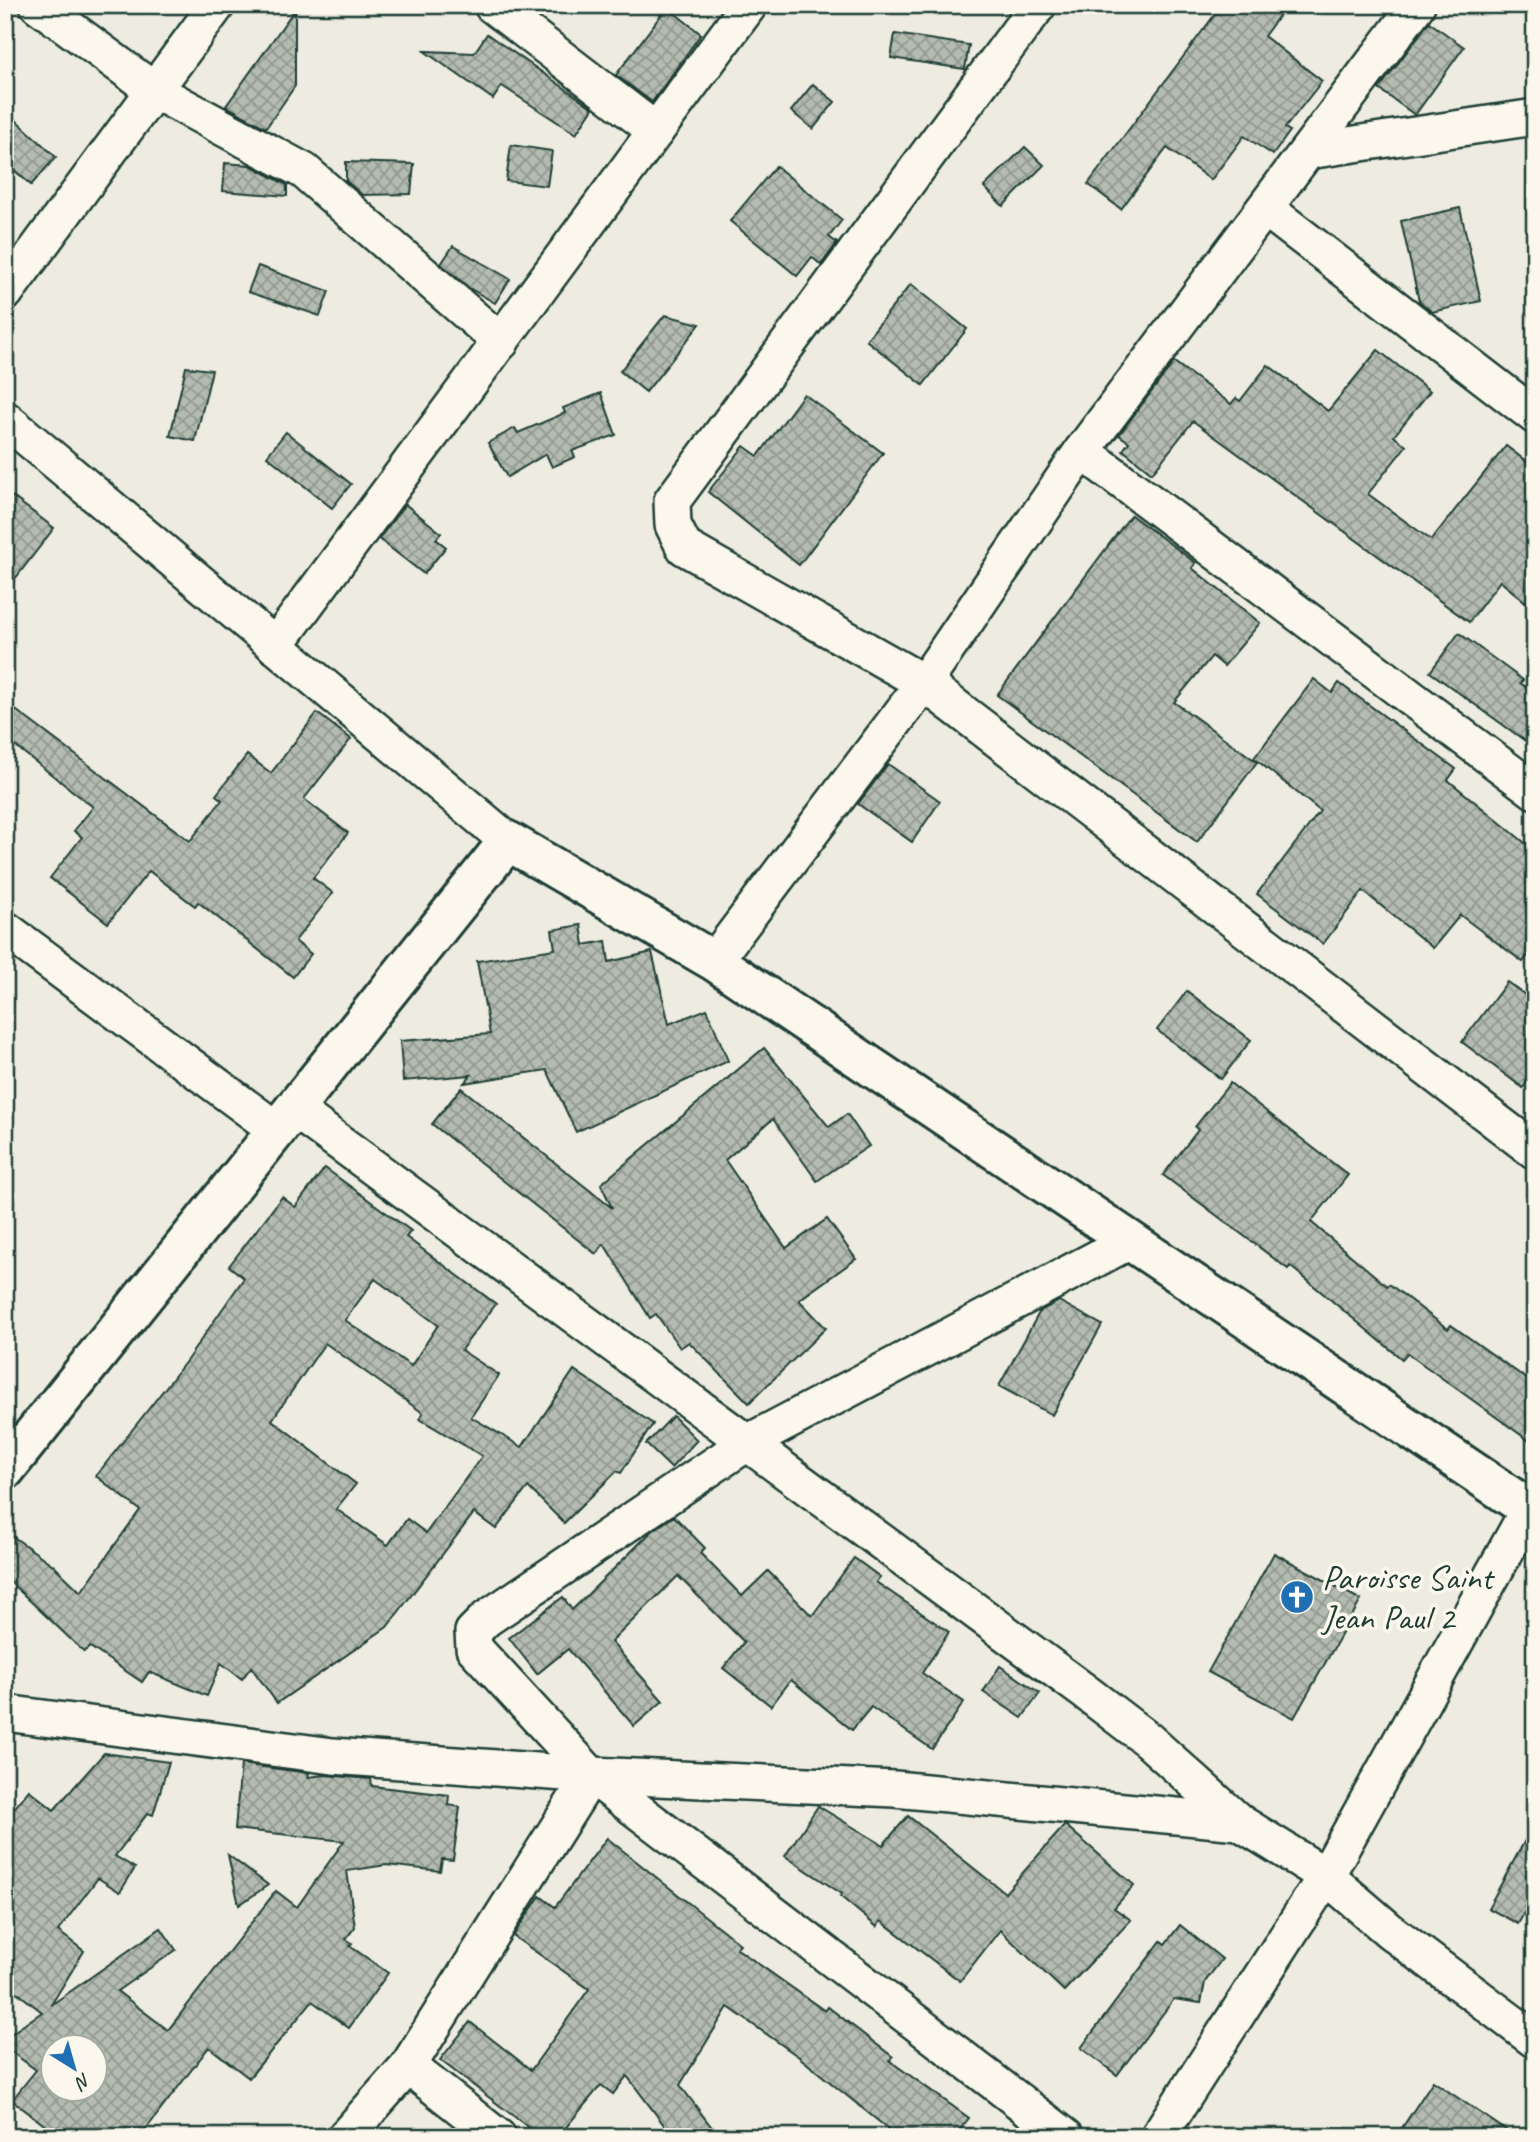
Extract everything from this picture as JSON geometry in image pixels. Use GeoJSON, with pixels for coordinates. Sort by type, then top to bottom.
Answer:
{"type":"FeatureCollection","features":[{"type":"Feature","properties":{"kind":"street"},"geometry":{"type":"LineString","coordinates":[[38,5],[155,92],[304,172],[501,342]]}},
{"type":"Feature","properties":{"kind":"street"},"geometry":{"type":"LineString","coordinates":[[5,293],[217,5]]}},
{"type":"Feature","properties":{"kind":"street"},"geometry":{"type":"LineString","coordinates":[[492,5],[656,131]]}},
{"type":"Feature","properties":{"kind":"street"},"geometry":{"type":"LineString","coordinates":[[275,646],[749,5]]}},
{"type":"Feature","properties":{"kind":"street"},"geometry":{"type":"LineString","coordinates":[[1038,5],[671,500],[673,525],[684,547],[924,683],[1535,1151]]}},
{"type":"Feature","properties":{"kind":"street"},"geometry":{"type":"LineString","coordinates":[[714,961],[924,683],[1082,451],[1417,5]]}},
{"type":"Feature","properties":{"kind":"street"},"geometry":{"type":"LineString","coordinates":[[1308,151],[1535,117]]}},
{"type":"Feature","properties":{"kind":"street"},"geometry":{"type":"LineString","coordinates":[[1265,208],[1535,416]]}},
{"type":"Feature","properties":{"kind":"street"},"geometry":{"type":"LineString","coordinates":[[5,419],[508,841],[714,961],[1532,1511],[1326,1876],[1158,2137]]}},
{"type":"Feature","properties":{"kind":"street"},"geometry":{"type":"LineString","coordinates":[[1082,451],[1535,791]]}},
{"type":"Feature","properties":{"kind":"street"},"geometry":{"type":"LineString","coordinates":[[5,1470],[508,841]]}},
{"type":"Feature","properties":{"kind":"street"},"geometry":{"type":"LineString","coordinates":[[5,929],[286,1119],[747,1443],[1148,1740],[1239,1822],[1326,1876],[1390,1931],[1535,2040]]}},
{"type":"Feature","properties":{"kind":"street"},"geometry":{"type":"LineString","coordinates":[[1066,2137],[592,1775],[474,1648],[474,1632],[486,1619],[747,1443],[1130,1241]]}},
{"type":"Feature","properties":{"kind":"street"},"geometry":{"type":"LineString","coordinates":[[5,1713],[333,1756],[592,1775],[895,1789],[1239,1822]]}},
{"type":"Feature","properties":{"kind":"street"},"geometry":{"type":"LineString","coordinates":[[345,2137],[408,2066],[592,1775]]}},
{"type":"Feature","properties":{"kind":"street"},"geometry":{"type":"LineString","coordinates":[[408,2066],[498,2137]]}},
{"type":"Feature","properties":{"kind":"building"},"geometry":{"type":"Polygon","coordinates":[[[1222,5],[1287,5],[1264,36],[1322,81],[1285,128],[1290,131],[1273,155],[1244,136],[1211,180],[1167,148],[1121,209],[1088,184],[1222,5]]]}},
{"type":"Feature","properties":{"kind":"building"},"geometry":{"type":"Polygon","coordinates":[[[667,7],[701,34],[652,102],[616,75],[667,7]]]}},
{"type":"Feature","properties":{"kind":"building"},"geometry":{"type":"Polygon","coordinates":[[[295,9],[295,86],[266,128],[226,106],[295,9]]]}},
{"type":"Feature","properties":{"kind":"building"},"geometry":{"type":"Polygon","coordinates":[[[1429,22],[1464,47],[1415,115],[1379,89],[1429,22]]]}},
{"type":"Feature","properties":{"kind":"building"},"geometry":{"type":"Polygon","coordinates":[[[487,34],[593,108],[576,134],[502,86],[493,99],[424,51],[474,53],[487,34]]]}},
{"type":"Feature","properties":{"kind":"building"},"geometry":{"type":"Polygon","coordinates":[[[895,34],[969,45],[965,69],[891,58],[895,34]]]}},
{"type":"Feature","properties":{"kind":"building"},"geometry":{"type":"Polygon","coordinates":[[[813,84],[835,102],[813,129],[791,111],[813,84]]]}},
{"type":"Feature","properties":{"kind":"building"},"geometry":{"type":"Polygon","coordinates":[[[5,110],[56,157],[31,185],[5,162],[5,110]]]}},
{"type":"Feature","properties":{"kind":"building"},"geometry":{"type":"Polygon","coordinates":[[[511,145],[552,151],[547,186],[506,181],[511,145]]]}},
{"type":"Feature","properties":{"kind":"building"},"geometry":{"type":"Polygon","coordinates":[[[1025,147],[1044,165],[1003,206],[984,187],[1025,147]]]}},
{"type":"Feature","properties":{"kind":"building"},"geometry":{"type":"Polygon","coordinates":[[[346,162],[414,164],[411,194],[362,195],[346,181],[346,162]]]}},
{"type":"Feature","properties":{"kind":"building"},"geometry":{"type":"Polygon","coordinates":[[[225,163],[250,165],[287,185],[287,196],[223,191],[225,163]]]}},
{"type":"Feature","properties":{"kind":"building"},"geometry":{"type":"Polygon","coordinates":[[[776,166],[842,220],[829,237],[837,243],[821,265],[812,257],[797,276],[730,221],[776,166]]]}},
{"type":"Feature","properties":{"kind":"building"},"geometry":{"type":"Polygon","coordinates":[[[1460,208],[1481,301],[1432,312],[1419,301],[1401,221],[1460,208]]]}},
{"type":"Feature","properties":{"kind":"building"},"geometry":{"type":"Polygon","coordinates":[[[453,246],[510,279],[495,303],[469,288],[441,264],[453,246]]]}},
{"type":"Feature","properties":{"kind":"building"},"geometry":{"type":"Polygon","coordinates":[[[258,266],[329,291],[320,316],[248,292],[258,266]]]}},
{"type":"Feature","properties":{"kind":"building"},"geometry":{"type":"Polygon","coordinates":[[[911,284],[967,329],[923,385],[866,340],[911,284]]]}},
{"type":"Feature","properties":{"kind":"building"},"geometry":{"type":"Polygon","coordinates":[[[665,315],[700,324],[646,392],[620,371],[665,315]]]}},
{"type":"Feature","properties":{"kind":"building"},"geometry":{"type":"Polygon","coordinates":[[[1378,350],[1430,391],[1394,436],[1406,446],[1368,494],[1431,540],[1506,446],[1535,468],[1535,610],[1500,581],[1469,622],[1193,421],[1152,473],[1123,450],[1129,442],[1119,435],[1174,362],[1231,404],[1236,398],[1240,401],[1268,365],[1328,411],[1378,350]]]}},
{"type":"Feature","properties":{"kind":"building"},"geometry":{"type":"Polygon","coordinates":[[[186,367],[212,370],[195,441],[170,436],[186,367]]]}},
{"type":"Feature","properties":{"kind":"building"},"geometry":{"type":"Polygon","coordinates":[[[601,393],[616,435],[572,451],[575,457],[552,467],[546,454],[507,477],[488,443],[515,428],[518,433],[565,413],[563,408],[601,393]]]}},
{"type":"Feature","properties":{"kind":"building"},"geometry":{"type":"Polygon","coordinates":[[[804,394],[883,453],[799,565],[708,492],[744,446],[758,456],[804,394]]]}},
{"type":"Feature","properties":{"kind":"building"},"geometry":{"type":"Polygon","coordinates":[[[286,432],[351,484],[332,508],[267,456],[286,432]]]}},
{"type":"Feature","properties":{"kind":"building"},"geometry":{"type":"Polygon","coordinates":[[[5,491],[54,528],[5,592],[5,491]]]}},
{"type":"Feature","properties":{"kind":"building"},"geometry":{"type":"Polygon","coordinates":[[[405,504],[441,533],[436,539],[446,547],[424,574],[379,539],[405,504]]]}},
{"type":"Feature","properties":{"kind":"building"},"geometry":{"type":"Polygon","coordinates":[[[1131,515],[1196,563],[1192,568],[1260,623],[1224,666],[1212,656],[1174,702],[1257,762],[1197,842],[997,695],[1131,515]]]}},
{"type":"Feature","properties":{"kind":"building"},"geometry":{"type":"Polygon","coordinates":[[[1459,633],[1523,680],[1520,683],[1535,694],[1535,748],[1430,672],[1459,633]]]}},
{"type":"Feature","properties":{"kind":"building"},"geometry":{"type":"Polygon","coordinates":[[[1314,679],[1332,693],[1339,683],[1456,769],[1448,780],[1535,851],[1535,946],[1523,962],[1460,915],[1433,948],[1363,891],[1323,944],[1257,894],[1320,811],[1254,758],[1314,679]]]}},
{"type":"Feature","properties":{"kind":"building"},"geometry":{"type":"Polygon","coordinates":[[[5,702],[190,841],[222,800],[216,795],[247,755],[271,773],[317,713],[351,739],[304,799],[348,833],[313,878],[333,893],[295,941],[311,954],[293,977],[198,902],[195,906],[149,871],[108,923],[50,878],[82,837],[74,831],[93,807],[5,738],[5,702]]]}},
{"type":"Feature","properties":{"kind":"building"},"geometry":{"type":"Polygon","coordinates":[[[888,764],[940,801],[912,842],[858,804],[888,764]]]}},
{"type":"Feature","properties":{"kind":"building"},"geometry":{"type":"Polygon","coordinates":[[[581,925],[584,945],[606,941],[609,962],[652,952],[669,1024],[707,1009],[728,1061],[576,1132],[547,1070],[464,1083],[471,1075],[403,1081],[400,1041],[490,1034],[477,961],[555,949],[552,930],[581,925]]]}},
{"type":"Feature","properties":{"kind":"building"},"geometry":{"type":"Polygon","coordinates":[[[1507,982],[1535,1002],[1535,1072],[1523,1088],[1462,1042],[1507,982]]]}},
{"type":"Feature","properties":{"kind":"building"},"geometry":{"type":"Polygon","coordinates":[[[1187,991],[1251,1040],[1221,1079],[1157,1030],[1187,991]]]}},
{"type":"Feature","properties":{"kind":"building"},"geometry":{"type":"Polygon","coordinates":[[[764,1048],[829,1127],[847,1114],[869,1146],[817,1181],[773,1119],[725,1160],[786,1248],[827,1219],[856,1259],[799,1300],[826,1328],[749,1403],[689,1342],[680,1348],[656,1314],[650,1318],[604,1244],[596,1254],[432,1124],[461,1088],[612,1208],[601,1184],[764,1048]]]}},
{"type":"Feature","properties":{"kind":"building"},"geometry":{"type":"Polygon","coordinates":[[[1230,1083],[1348,1175],[1311,1222],[1387,1286],[1389,1284],[1448,1329],[1451,1325],[1535,1385],[1535,1445],[1407,1353],[1402,1359],[1290,1266],[1288,1269],[1163,1175],[1198,1130],[1195,1127],[1230,1083]]]}},
{"type":"Feature","properties":{"kind":"building"},"geometry":{"type":"Polygon","coordinates":[[[325,1168],[411,1231],[406,1237],[496,1304],[461,1350],[499,1375],[471,1417],[522,1447],[574,1370],[653,1424],[621,1473],[617,1471],[564,1523],[528,1487],[496,1529],[474,1513],[387,1627],[277,1703],[251,1667],[242,1679],[221,1663],[207,1696],[149,1672],[142,1682],[90,1647],[84,1652],[5,1577],[5,1531],[53,1565],[81,1592],[140,1510],[96,1476],[187,1360],[244,1278],[229,1266],[282,1197],[295,1207],[325,1168]],[[375,1279],[345,1320],[411,1366],[438,1325],[375,1279]],[[325,1343],[272,1420],[356,1484],[336,1509],[388,1545],[407,1519],[426,1533],[482,1456],[420,1419],[423,1413],[325,1343]]]}},
{"type":"Feature","properties":{"kind":"building"},"geometry":{"type":"Polygon","coordinates":[[[1059,1301],[1102,1325],[1052,1415],[999,1386],[1040,1311],[1059,1301]]]}},
{"type":"Feature","properties":{"kind":"building"},"geometry":{"type":"Polygon","coordinates":[[[673,1416],[697,1440],[671,1468],[646,1444],[673,1416]]]}},
{"type":"Feature","properties":{"kind":"building"},"geometry":{"type":"Polygon","coordinates":[[[674,1516],[705,1548],[700,1553],[742,1596],[768,1571],[812,1616],[854,1558],[880,1577],[876,1582],[949,1632],[922,1673],[964,1702],[932,1749],[871,1707],[852,1730],[791,1680],[771,1706],[723,1668],[744,1642],[678,1576],[611,1642],[663,1701],[634,1726],[568,1649],[537,1674],[509,1638],[563,1597],[572,1610],[651,1532],[674,1516]]]}},
{"type":"Feature","properties":{"kind":"building"},"geometry":{"type":"Polygon","coordinates":[[[1274,1553],[1361,1600],[1294,1718],[1208,1672],[1274,1553]]]}},
{"type":"Feature","properties":{"kind":"building"},"geometry":{"type":"Polygon","coordinates":[[[1000,1666],[1040,1693],[1022,1718],[983,1692],[1000,1666]]]}},
{"type":"Feature","properties":{"kind":"building"},"geometry":{"type":"Polygon","coordinates":[[[104,1753],[169,1762],[153,1815],[148,1813],[115,1856],[135,1868],[120,1892],[98,1878],[58,1931],[84,1951],[51,2005],[161,1928],[176,1950],[117,1991],[168,2030],[276,1891],[297,1907],[344,1841],[235,1829],[241,1764],[309,1773],[308,1777],[324,1775],[371,1779],[372,1786],[449,1795],[448,1805],[460,1807],[453,1860],[442,1859],[440,1871],[386,1865],[347,1871],[355,1927],[346,1939],[352,1943],[350,1946],[388,1973],[349,2028],[312,2001],[249,2078],[209,2047],[140,2137],[60,2137],[12,2100],[36,2070],[5,2047],[5,2038],[42,2012],[5,1983],[5,1820],[29,1790],[54,1810],[104,1753]]]}},
{"type":"Feature","properties":{"kind":"building"},"geometry":{"type":"Polygon","coordinates":[[[818,1806],[883,1845],[908,1816],[1005,1893],[1065,1825],[1134,1885],[1114,1908],[1131,1920],[1064,1991],[1000,1930],[960,1981],[881,1921],[877,1927],[840,1896],[842,1894],[785,1856],[818,1806]]]}},
{"type":"Feature","properties":{"kind":"building"},"geometry":{"type":"Polygon","coordinates":[[[1535,1822],[1535,1894],[1518,1924],[1488,1908],[1535,1822]]]}},
{"type":"Feature","properties":{"kind":"building"},"geometry":{"type":"Polygon","coordinates":[[[607,1838],[740,1944],[736,1948],[825,2011],[828,2007],[893,2057],[890,2061],[969,2118],[954,2137],[898,2137],[799,2057],[728,2007],[680,2085],[719,2137],[673,2137],[627,2076],[613,2094],[601,2085],[558,2137],[541,2137],[440,2060],[470,2022],[531,2070],[589,1989],[513,1936],[540,1896],[555,1907],[607,1838]]]}},
{"type":"Feature","properties":{"kind":"building"},"geometry":{"type":"Polygon","coordinates":[[[228,1855],[268,1885],[239,1905],[228,1855]]]}},
{"type":"Feature","properties":{"kind":"building"},"geometry":{"type":"Polygon","coordinates":[[[1180,1925],[1222,1959],[1205,1982],[1201,2003],[1174,1999],[1117,2075],[1081,2048],[1161,1941],[1165,1944],[1180,1925]]]}},
{"type":"Feature","properties":{"kind":"building"},"geometry":{"type":"Polygon","coordinates":[[[1433,2081],[1516,2137],[1396,2137],[1433,2081]]]}},
{"type":"Feature","properties":{"kind":"place","name":"Paroisse Saint Jean Paul 2"},"geometry":{"type":"Point","coordinates":[1297,1597]}}]}
